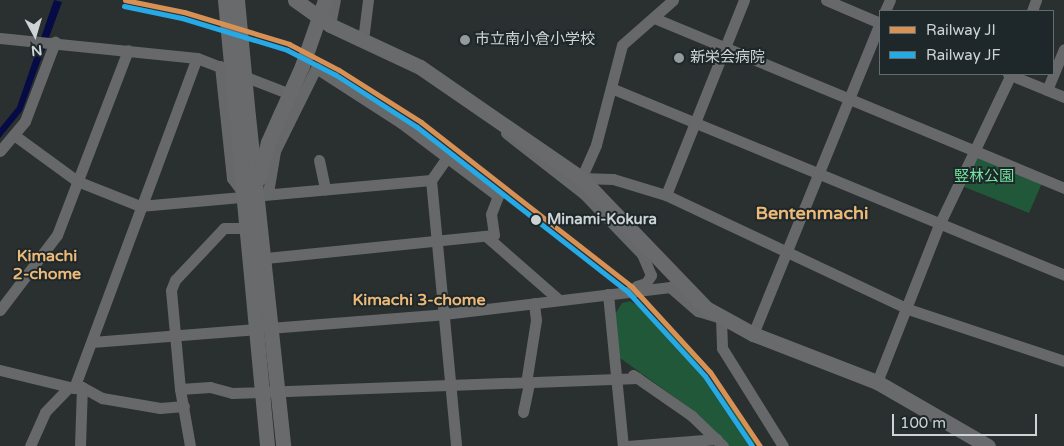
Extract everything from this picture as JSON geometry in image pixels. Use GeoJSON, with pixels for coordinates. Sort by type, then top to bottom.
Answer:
{"type":"FeatureCollection","features":[{"type":"Feature","properties":{"kind":"street"},"geometry":{"type":"LineString","coordinates":[[225,0],[242,116],[256,194],[254,329],[267,446]]}},
{"type":"Feature","properties":{"kind":"street"},"geometry":{"type":"LineString","coordinates":[[237,0],[242,116]]}},
{"type":"Feature","properties":{"kind":"street"},"geometry":{"type":"LineString","coordinates":[[295,0],[309,5],[330,25],[420,67],[501,120],[581,178],[706,308],[721,318],[753,334],[877,382],[983,444]]}},
{"type":"Feature","properties":{"kind":"street"},"geometry":{"type":"LineString","coordinates":[[283,446],[271,328],[256,259],[247,228],[268,142],[302,66],[324,0]]}},
{"type":"Feature","properties":{"kind":"street"},"geometry":{"type":"LineString","coordinates":[[330,25],[335,0]]}},
{"type":"Feature","properties":{"kind":"street"},"geometry":{"type":"LineString","coordinates":[[363,40],[368,0]]}},
{"type":"Feature","properties":{"kind":"street"},"geometry":{"type":"LineString","coordinates":[[581,178],[596,145],[622,45],[673,0]]}},
{"type":"Feature","properties":{"kind":"street"},"geometry":{"type":"LineString","coordinates":[[666,196],[724,45],[744,0]]}},
{"type":"Feature","properties":{"kind":"street"},"geometry":{"type":"LineString","coordinates":[[826,0],[879,23]]}},
{"type":"Feature","properties":{"kind":"street"},"geometry":{"type":"LineString","coordinates":[[654,18],[724,45],[1064,188]]}},
{"type":"Feature","properties":{"kind":"street"},"geometry":{"type":"LineString","coordinates":[[753,334],[817,172],[879,25]]}},
{"type":"Feature","properties":{"kind":"street"},"geometry":{"type":"LineString","coordinates":[[0,38],[55,42],[197,58],[301,98]]}},
{"type":"Feature","properties":{"kind":"street"},"geometry":{"type":"LineString","coordinates":[[0,151],[14,135],[32,108],[55,42]]}},
{"type":"Feature","properties":{"kind":"street"},"geometry":{"type":"LineString","coordinates":[[1054,73],[1064,49]]}},
{"type":"Feature","properties":{"kind":"street"},"geometry":{"type":"LineString","coordinates":[[0,310],[56,235],[128,50]]}},
{"type":"Feature","properties":{"kind":"street"},"geometry":{"type":"LineString","coordinates":[[80,446],[75,388],[92,342],[93,330],[197,58]]}},
{"type":"Feature","properties":{"kind":"street"},"geometry":{"type":"LineString","coordinates":[[220,66],[232,178],[256,194]]}},
{"type":"Feature","properties":{"kind":"street"},"geometry":{"type":"LineString","coordinates":[[256,194],[316,68],[448,156],[498,196],[491,214],[494,236],[256,259]]}},
{"type":"Feature","properties":{"kind":"street"},"geometry":{"type":"LineString","coordinates":[[877,382],[908,309],[939,225],[1010,75]]}},
{"type":"Feature","properties":{"kind":"street"},"geometry":{"type":"LineString","coordinates":[[1012,75],[1064,97]]}},
{"type":"Feature","properties":{"kind":"street"},"geometry":{"type":"LineString","coordinates":[[1047,90],[1053,75]]}},
{"type":"Feature","properties":{"kind":"street"},"geometry":{"type":"LineString","coordinates":[[611,88],[1064,275]]}},
{"type":"Feature","properties":{"kind":"street"},"geometry":{"type":"LineString","coordinates":[[501,120],[507,135],[584,194],[647,261],[651,272],[646,283],[608,294]]}},
{"type":"Feature","properties":{"kind":"street"},"geometry":{"type":"LineString","coordinates":[[14,135],[77,181],[140,206],[256,194],[431,180]]}},
{"type":"Feature","properties":{"kind":"street"},"geometry":{"type":"LineString","coordinates":[[448,156],[431,180],[456,446]]}},
{"type":"Feature","properties":{"kind":"street"},"geometry":{"type":"LineString","coordinates":[[319,160],[325,189]]}},
{"type":"Feature","properties":{"kind":"street"},"geometry":{"type":"LineString","coordinates":[[581,178],[613,179],[666,196],[908,309],[1064,360]]}},
{"type":"Feature","properties":{"kind":"street"},"geometry":{"type":"LineString","coordinates":[[190,446],[180,389],[170,290],[175,280],[224,228],[247,228]]}},
{"type":"Feature","properties":{"kind":"street"},"geometry":{"type":"LineString","coordinates":[[486,236],[559,300]]}},
{"type":"Feature","properties":{"kind":"street"},"geometry":{"type":"LineString","coordinates":[[92,342],[444,314],[670,287],[698,310],[721,318]]}},
{"type":"Feature","properties":{"kind":"street"},"geometry":{"type":"LineString","coordinates":[[608,294],[623,446]]}},
{"type":"Feature","properties":{"kind":"street"},"geometry":{"type":"LineString","coordinates":[[523,412],[536,320],[534,303]]}},
{"type":"Feature","properties":{"kind":"street"},"geometry":{"type":"LineString","coordinates":[[721,318],[722,348],[784,446]]}},
{"type":"Feature","properties":{"kind":"street"},"geometry":{"type":"LineString","coordinates":[[615,363],[692,416],[720,443]]}},
{"type":"Feature","properties":{"kind":"street"},"geometry":{"type":"LineString","coordinates":[[0,370],[75,388],[102,398],[160,408],[184,406]]}},
{"type":"Feature","properties":{"kind":"street"},"geometry":{"type":"LineString","coordinates":[[180,389],[210,387],[232,393],[450,384],[528,383],[616,377],[638,378]]}},
{"type":"Feature","properties":{"kind":"street"},"geometry":{"type":"LineString","coordinates":[[30,446],[46,412],[75,388]]}},
{"type":"Feature","properties":{"kind":"street"},"geometry":{"type":"LineString","coordinates":[[627,446],[720,443]]}},
{"type":"Feature","properties":{"kind":"green space","name":"竪林公園"},"geometry":{"type":"Polygon","coordinates":[[[978,157],[1042,183],[1029,213],[962,186],[973,159],[978,157]]]}},
{"type":"Feature","properties":{"kind":"green space"},"geometry":{"type":"Polygon","coordinates":[[[630,301],[651,314],[688,350],[734,411],[755,443],[753,446],[729,446],[698,414],[620,358],[615,314],[622,303],[630,301]]]}},
{"type":"Feature","properties":{"kind":"shaded area"},"geometry":{"type":"Polygon","coordinates":[[[54,0],[62,2],[22,111],[0,138],[0,128],[17,107],[54,0]]]}},
{"type":"Feature","properties":{"kind":"rail line","name":"JI"},"geometry":{"type":"LineString","coordinates":[[125,0],[184,12],[289,44],[339,70],[421,122],[632,287],[710,372],[760,446]]}},
{"type":"Feature","properties":{"kind":"rail line","name":"JF"},"geometry":{"type":"LineString","coordinates":[[124,6],[182,18],[287,50],[336,75],[417,127],[628,292],[705,376],[752,446]]}},
{"type":"Feature","properties":{"kind":"place","name":"市立南小倉小学校"},"geometry":{"type":"Point","coordinates":[465,40]}},
{"type":"Feature","properties":{"kind":"place","name":"新栄会病院"},"geometry":{"type":"Point","coordinates":[679,58]}},
{"type":"Feature","properties":{"kind":"place","name":"Minami-Kokura"},"geometry":{"type":"Point","coordinates":[536,220]}},
{"type":"Feature","properties":{"kind":"district","name":"Bentenmachi"},"geometry":{"type":"Point","coordinates":[812,213]}},
{"type":"Feature","properties":{"kind":"district","name":"Kimachi 2-chome"},"geometry":{"type":"Point","coordinates":[47,265]}},
{"type":"Feature","properties":{"kind":"district","name":"Kimachi 3-chome"},"geometry":{"type":"Point","coordinates":[419,300]}}]}
